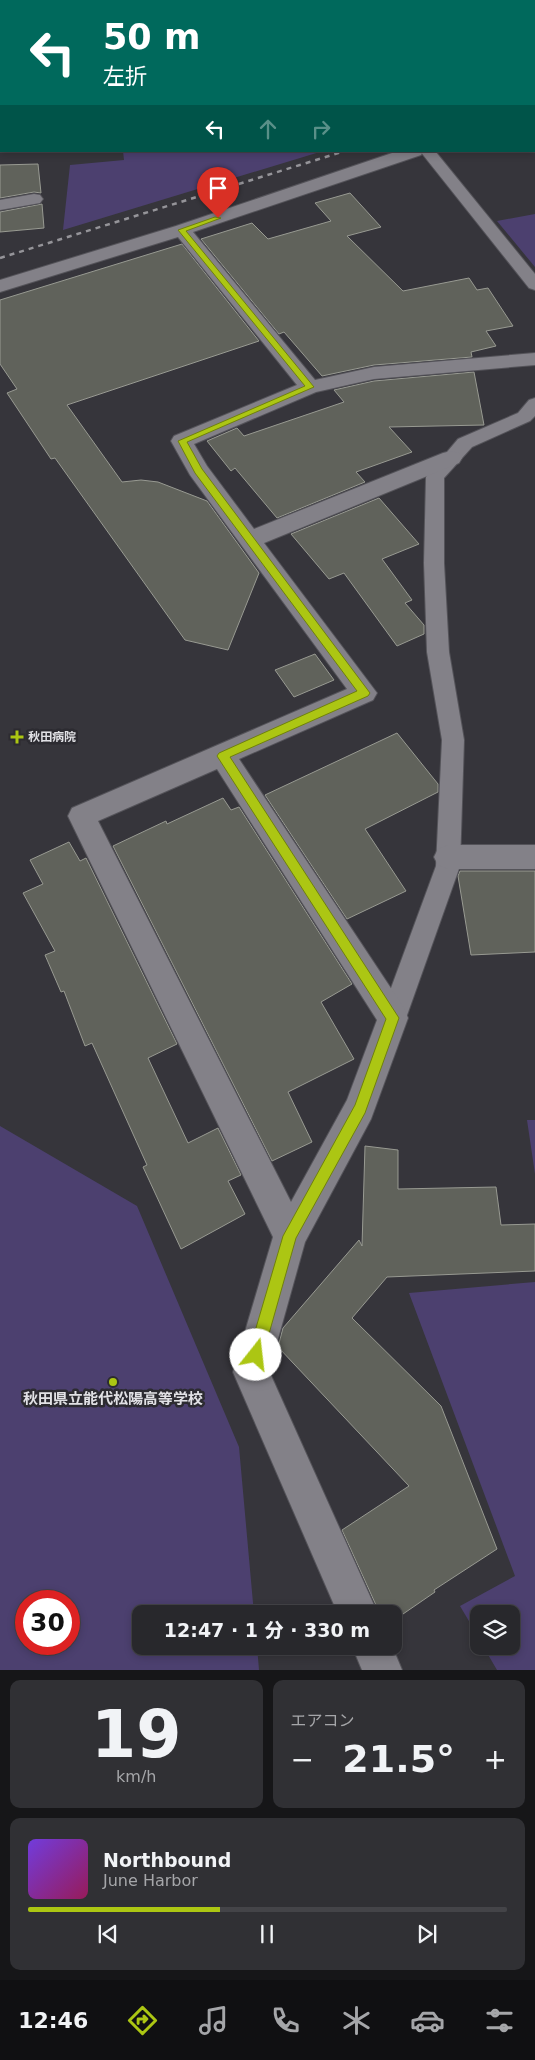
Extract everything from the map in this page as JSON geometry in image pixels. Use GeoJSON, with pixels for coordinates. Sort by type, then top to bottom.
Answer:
{"type":"FeatureCollection","features":[{"type":"Feature","properties":{"kind":"street"},"geometry":{"type":"LineString","coordinates":[[0,286],[182,230],[412,152]]}},
{"type":"Feature","properties":{"kind":"street"},"geometry":{"type":"LineString","coordinates":[[0,205],[34,199]]}},
{"type":"Feature","properties":{"kind":"street"},"geometry":{"type":"LineString","coordinates":[[182,230],[310,387]]}},
{"type":"Feature","properties":{"kind":"street"},"geometry":{"type":"LineString","coordinates":[[290,1236],[82,816],[364,693],[198,470],[182,441],[310,387],[374,373],[535,359]]}},
{"type":"Feature","properties":{"kind":"street"},"geometry":{"type":"LineString","coordinates":[[251,539],[451,458]]}},
{"type":"Feature","properties":{"kind":"street"},"geometry":{"type":"LineString","coordinates":[[223,756],[393,1018],[360,1108],[290,1236],[251,1372],[354,1605]]}},
{"type":"Feature","properties":{"kind":"street"},"geometry":{"type":"LineString","coordinates":[[448,857],[535,857]]}},
{"type":"Feature","properties":{"kind":"street"},"geometry":{"type":"LineString","coordinates":[[376,1655],[382,1670]]}},
{"type":"Feature","properties":{"kind":"lane"},"geometry":{"type":"LineString","coordinates":[[428,152],[535,285]]}},
{"type":"Feature","properties":{"kind":"lane"},"geometry":{"type":"LineString","coordinates":[[393,1018],[448,866],[453,740],[438,652],[434,563],[435,477],[465,443],[524,418],[535,404]]}},
{"type":"Feature","properties":{"kind":"shaded area"},"geometry":{"type":"Polygon","coordinates":[[[123,152],[320,152],[63,230],[70,165],[124,160],[123,152]]]}},
{"type":"Feature","properties":{"kind":"shaded area"},"geometry":{"type":"Polygon","coordinates":[[[535,214],[535,267],[497,221],[535,214]]]}},
{"type":"Feature","properties":{"kind":"shaded area"},"geometry":{"type":"Polygon","coordinates":[[[527,1120],[535,1120],[535,1174],[527,1120]]]}},
{"type":"Feature","properties":{"kind":"shaded area","name":"秋田県立能代松陽高等学校"},"geometry":{"type":"Polygon","coordinates":[[[0,1126],[137,1206],[239,1447],[253,1605],[132,1605],[132,1655],[258,1655],[259,1670],[0,1670],[0,1126]]]}},
{"type":"Feature","properties":{"kind":"shaded area"},"geometry":{"type":"Polygon","coordinates":[[[535,1282],[535,1670],[497,1670],[488,1655],[520,1655],[520,1605],[470,1605],[470,1623],[460,1606],[515,1576],[409,1293],[535,1282]]]}},
{"type":"Feature","properties":{"kind":"building"},"geometry":{"type":"Polygon","coordinates":[[[38,164],[41,193],[34,192],[0,198],[0,165],[38,164]]]}},
{"type":"Feature","properties":{"kind":"building"},"geometry":{"type":"Polygon","coordinates":[[[350,193],[381,227],[347,236],[403,291],[469,278],[477,290],[488,288],[513,326],[486,331],[496,346],[471,352],[472,357],[374,365],[322,376],[284,332],[279,334],[201,239],[252,223],[268,239],[331,221],[315,203],[350,193]]]}},
{"type":"Feature","properties":{"kind":"building"},"geometry":{"type":"Polygon","coordinates":[[[42,204],[44,228],[0,232],[0,212],[42,204]]]}},
{"type":"Feature","properties":{"kind":"building"},"geometry":{"type":"Polygon","coordinates":[[[182,244],[259,341],[67,405],[122,482],[141,480],[158,482],[207,501],[259,573],[228,650],[185,640],[55,458],[51,459],[7,393],[17,389],[0,364],[0,300],[182,244]]]}},
{"type":"Feature","properties":{"kind":"building"},"geometry":{"type":"Polygon","coordinates":[[[474,372],[484,425],[389,427],[412,452],[356,472],[365,482],[277,518],[235,468],[231,471],[207,441],[237,428],[244,436],[344,402],[334,390],[374,381],[474,372]]]}},
{"type":"Feature","properties":{"kind":"building"},"geometry":{"type":"Polygon","coordinates":[[[379,498],[419,544],[382,559],[412,600],[405,603],[424,625],[424,634],[397,646],[344,573],[329,579],[291,534],[379,498]]]}},
{"type":"Feature","properties":{"kind":"building"},"geometry":{"type":"Polygon","coordinates":[[[315,654],[334,680],[294,697],[275,670],[315,654]]]}},
{"type":"Feature","properties":{"kind":"building"},"geometry":{"type":"Polygon","coordinates":[[[397,733],[438,784],[438,792],[365,829],[406,891],[347,919],[265,795],[397,733]]]}},
{"type":"Feature","properties":{"kind":"building"},"geometry":{"type":"Polygon","coordinates":[[[223,798],[231,810],[239,807],[352,984],[321,1002],[354,1059],[288,1092],[312,1142],[272,1161],[113,846],[166,821],[167,824],[223,798]]]}},
{"type":"Feature","properties":{"kind":"building"},"geometry":{"type":"Polygon","coordinates":[[[69,842],[80,861],[86,858],[177,1044],[148,1058],[188,1143],[218,1128],[241,1175],[228,1181],[245,1214],[181,1249],[143,1167],[147,1165],[92,1043],[85,1046],[64,991],[61,992],[45,955],[55,951],[23,893],[43,884],[30,860],[69,842]]]}},
{"type":"Feature","properties":{"kind":"building"},"geometry":{"type":"Polygon","coordinates":[[[460,871],[535,871],[535,952],[471,955],[458,876],[460,871]]]}},
{"type":"Feature","properties":{"kind":"building"},"geometry":{"type":"Polygon","coordinates":[[[365,1146],[398,1150],[398,1189],[496,1187],[501,1225],[535,1224],[535,1271],[387,1277],[352,1318],[441,1406],[497,1549],[434,1590],[435,1592],[403,1614],[402,1605],[376,1605],[342,1530],[409,1486],[278,1347],[283,1328],[359,1240],[362,1246],[365,1146]]]}},
{"type":"Feature","properties":{"kind":"railway"},"geometry":{"type":"LineString","coordinates":[[0,258],[342,152]]}},
{"type":"Feature","properties":{"kind":"place","name":"秋田病院"},"geometry":{"type":"Point","coordinates":[17,737]}},
{"type":"Feature","properties":{"kind":"place","name":"秋田県立能代松陽高等学校"},"geometry":{"type":"Point","coordinates":[113,1382]}},
{"type":"Feature","properties":{"kind":"route"},"geometry":{"type":"LineString","coordinates":[[218,218],[182,230],[310,387],[182,441],[198,470],[364,693],[223,756],[393,1018],[360,1108],[290,1236],[256,1355]]}}]}
